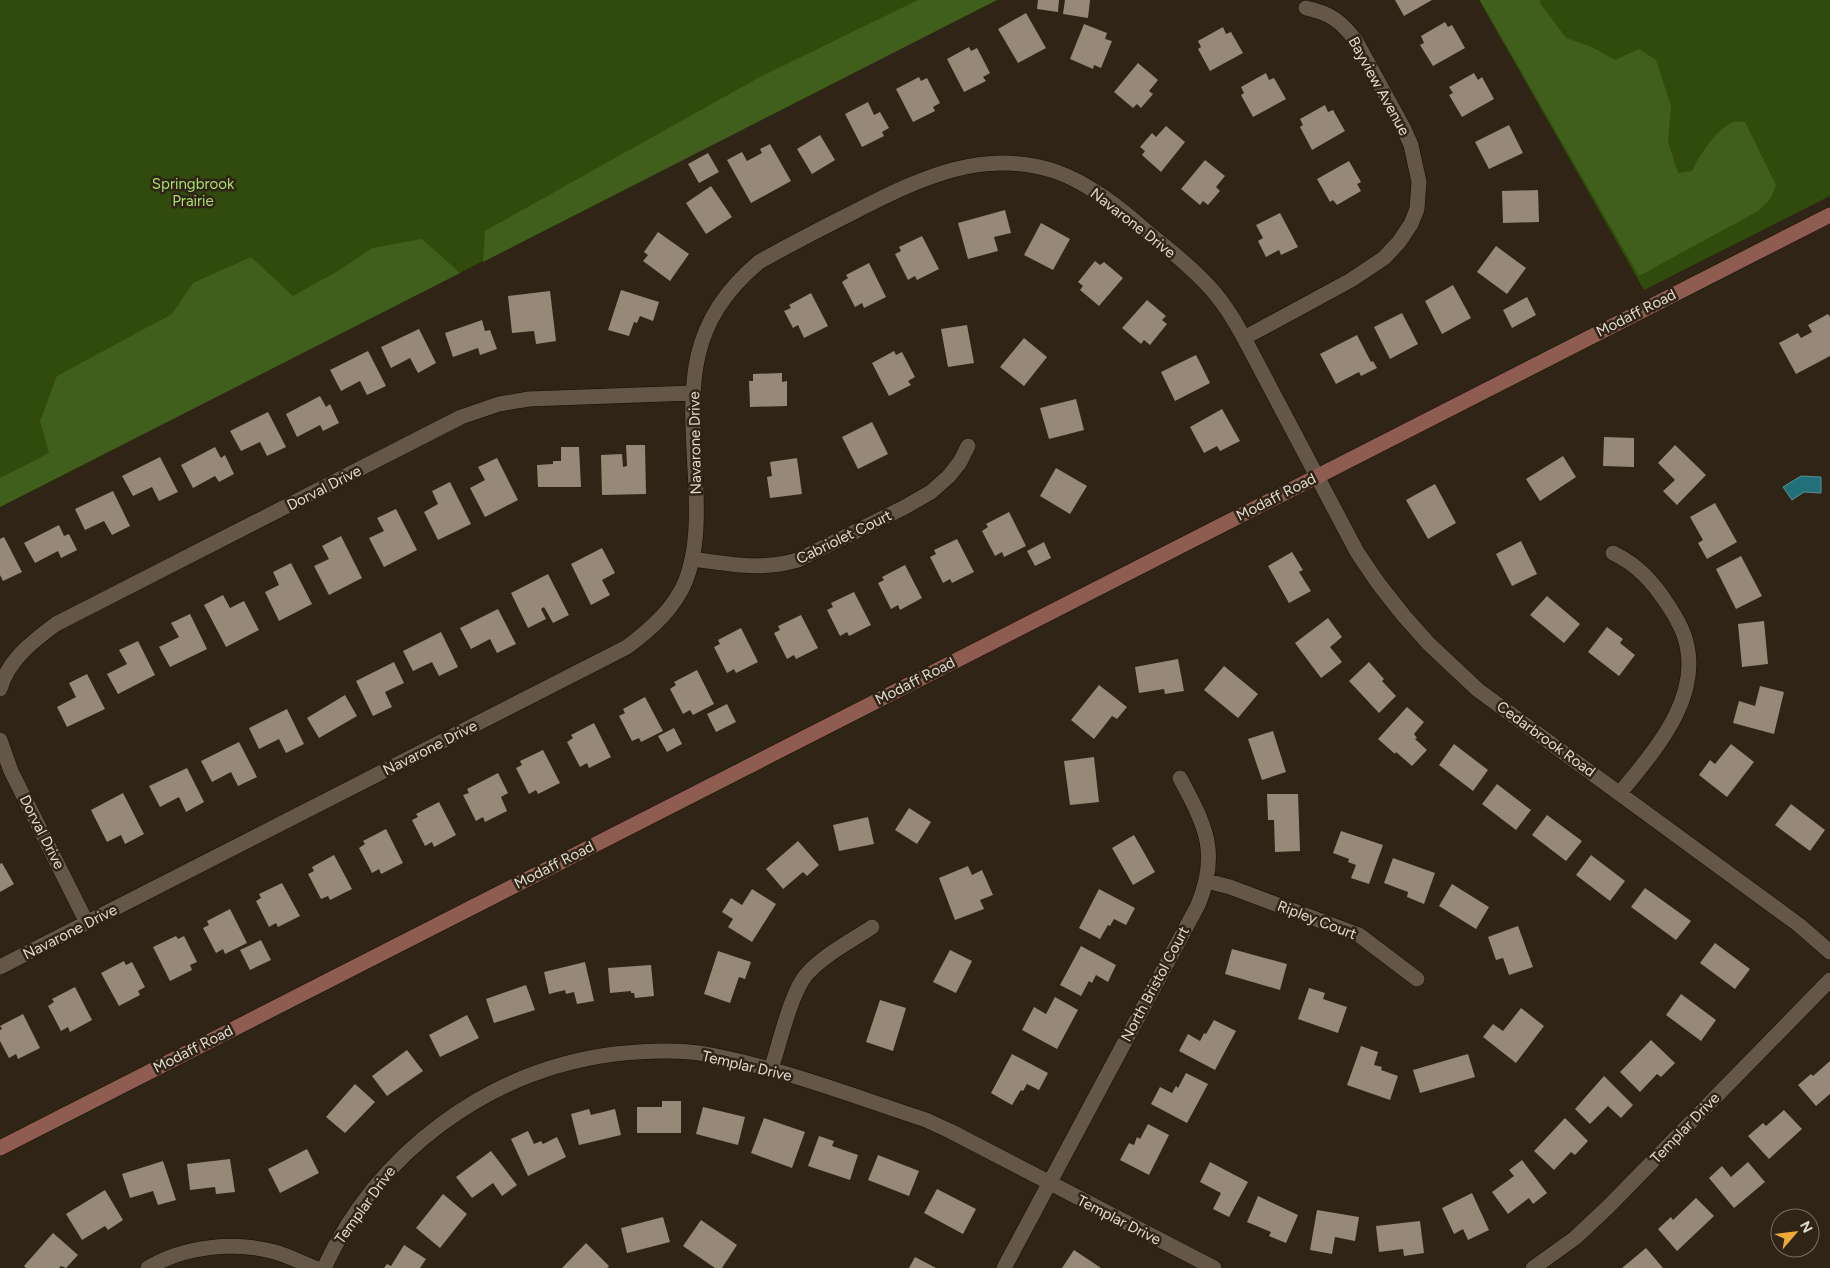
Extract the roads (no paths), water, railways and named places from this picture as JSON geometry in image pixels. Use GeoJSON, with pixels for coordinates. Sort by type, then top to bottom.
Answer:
{"type":"FeatureCollection","features":[{"type":"Feature","properties":{"kind":"street","name":"Bayview Avenue"},"geometry":{"type":"LineString","coordinates":[[1244,338],[1351,280],[1384,258],[1399,242],[1411,224],[1417,209],[1419,182],[1411,145],[1356,41],[1335,18],[1321,11],[1306,8]]}},
{"type":"Feature","properties":{"kind":"street","name":"Navarone Drive"},"geometry":{"type":"LineString","coordinates":[[0,967],[627,647],[648,632],[664,616],[685,581],[692,559],[697,520],[692,393],[698,352],[713,314],[721,301],[743,275],[759,262],[905,186],[937,173],[975,165],[1018,163],[1039,167],[1059,173],[1102,196],[1136,222],[1197,274],[1231,314],[1316,476]]}},
{"type":"Feature","properties":{"kind":"street","name":"Modaff Road"},"geometry":{"type":"LineString","coordinates":[[0,1148],[1830,215]]}},
{"type":"Feature","properties":{"kind":"street","name":"Dorval Drive"},"geometry":{"type":"LineString","coordinates":[[0,689],[3,678],[17,656],[56,624],[462,418],[499,404],[529,399],[692,393]]}},
{"type":"Feature","properties":{"kind":"street","name":"Cabriolet Court"},"geometry":{"type":"LineString","coordinates":[[692,559],[764,567],[798,560],[931,492],[949,476],[960,462],[968,446]]}},
{"type":"Feature","properties":{"kind":"street","name":"Cedarbrook Road"},"geometry":{"type":"LineString","coordinates":[[1316,476],[1357,552],[1378,583],[1429,644],[1478,690],[1800,925],[1830,952]]}},
{"type":"Feature","properties":{"kind":"street"},"geometry":{"type":"LineString","coordinates":[[1613,553],[1628,560],[1640,569],[1656,586],[1682,630],[1688,651],[1689,668],[1685,695],[1676,716],[1641,768],[1620,793]]}},
{"type":"Feature","properties":{"kind":"street","name":"Dorval Drive"},"geometry":{"type":"LineString","coordinates":[[0,740],[11,771],[87,923]]}},
{"type":"Feature","properties":{"kind":"street","name":"North Bristol Court"},"geometry":{"type":"LineString","coordinates":[[1004,1268],[1198,905],[1207,881],[1209,851],[1204,830],[1195,806],[1180,778]]}},
{"type":"Feature","properties":{"kind":"street","name":"Ripley Court"},"geometry":{"type":"LineString","coordinates":[[1207,881],[1230,887],[1358,935],[1418,979]]}},
{"type":"Feature","properties":{"kind":"street"},"geometry":{"type":"LineString","coordinates":[[771,1069],[796,992],[806,976],[823,959],[872,927]]}},
{"type":"Feature","properties":{"kind":"street","name":"Templar Drive"},"geometry":{"type":"LineString","coordinates":[[1533,1268],[1575,1238],[1609,1206],[1830,980]]}},
{"type":"Feature","properties":{"kind":"street","name":"Templar Drive"},"geometry":{"type":"LineString","coordinates":[[324,1268],[348,1224],[379,1182],[423,1138],[457,1112],[516,1080],[566,1063],[634,1052],[669,1051],[704,1054],[771,1069],[926,1120],[1214,1268]]}},
{"type":"Feature","properties":{"kind":"street"},"geometry":{"type":"LineString","coordinates":[[148,1268],[168,1258],[189,1252],[212,1247],[244,1247],[274,1252],[315,1268]]}},
{"type":"Feature","properties":{"kind":"water"},"geometry":{"type":"Polygon","coordinates":[[[1801,476],[1821,477],[1821,493],[1804,492],[1792,500],[1783,487],[1801,476]]]}},
{"type":"Feature","properties":{"kind":"park label","name":"Springbrook Prairie"},"geometry":{"type":"Point","coordinates":[193,192]}}]}
